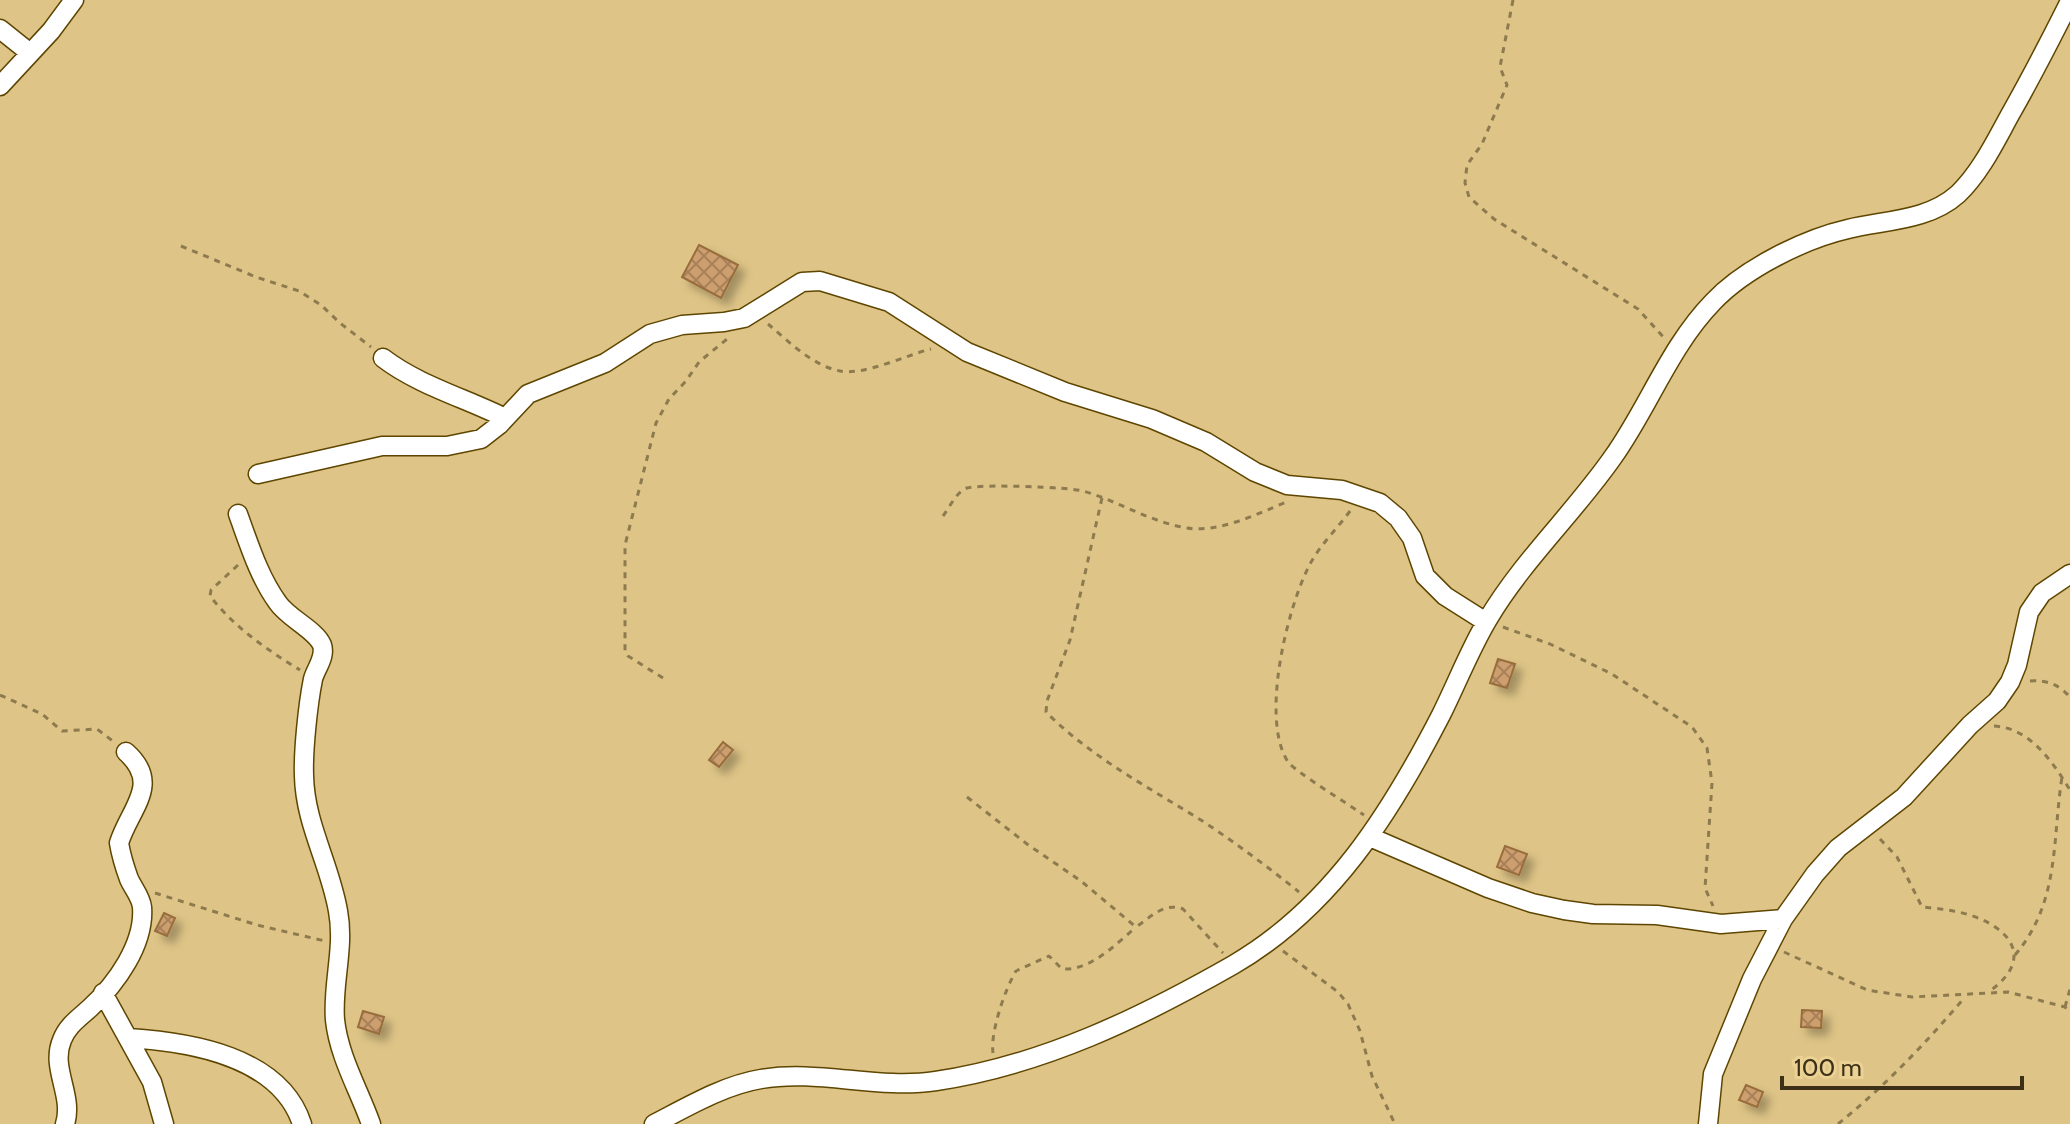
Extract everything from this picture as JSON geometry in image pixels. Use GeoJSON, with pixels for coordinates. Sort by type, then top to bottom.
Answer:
{"type":"FeatureCollection","features":[{"type":"Feature","properties":{"kind":"street"},"geometry":{"type":"LineString","coordinates":[[0,86],[51,31],[74,0]]}},
{"type":"Feature","properties":{"kind":"street"},"geometry":{"type":"LineString","coordinates":[[654,1124],[688,1106],[758,1079],[811,1077],[894,1084],[933,1082],[996,1069],[1079,1042],[1141,1015],[1269,943],[1314,905],[1374,831],[1437,721],[1486,622],[1509,586],[1611,460],[1676,351],[1713,301],[1742,277],[1821,236],[1917,216],[1937,208],[1957,194],[1978,170],[2000,134],[2070,1]]}},
{"type":"Feature","properties":{"kind":"street"},"geometry":{"type":"LineString","coordinates":[[0,29],[30,53]]}},
{"type":"Feature","properties":{"kind":"street"},"geometry":{"type":"LineString","coordinates":[[258,474],[382,446],[467,444],[481,439],[528,394],[605,363],[659,330],[724,322],[749,315],[802,282],[820,281],[889,302],[967,352],[1065,392],[1152,419],[1193,436],[1255,472],[1287,485],[1342,490],[1380,503],[1398,518],[1412,538],[1425,576],[1445,596],[1486,622]]}},
{"type":"Feature","properties":{"kind":"street"},"geometry":{"type":"LineString","coordinates":[[383,358],[407,376],[505,418]]}},
{"type":"Feature","properties":{"kind":"street"},"geometry":{"type":"LineString","coordinates":[[238,514],[252,554],[279,605],[321,643],[321,659],[313,678],[304,750],[304,787],[312,830],[339,912],[335,1021],[344,1057],[371,1124]]}},
{"type":"Feature","properties":{"kind":"street"},"geometry":{"type":"LineString","coordinates":[[1708,1124],[1713,1074],[1733,1021],[1783,919],[1838,848],[1904,797],[1970,725],[1997,701],[2017,665],[2029,612],[2042,593],[2070,574]]}},
{"type":"Feature","properties":{"kind":"street"},"geometry":{"type":"LineString","coordinates":[[65,1124],[68,1103],[59,1072],[61,1040],[72,1023],[103,993],[129,959],[140,933],[142,903],[119,843],[135,810],[143,774],[126,752]]}},
{"type":"Feature","properties":{"kind":"street"},"geometry":{"type":"LineString","coordinates":[[1374,831],[1474,882],[1532,903],[1593,914],[1657,915],[1721,924],[1783,919]]}},
{"type":"Feature","properties":{"kind":"street"},"geometry":{"type":"LineString","coordinates":[[103,993],[152,1082],[164,1124]]}},
{"type":"Feature","properties":{"kind":"street"},"geometry":{"type":"LineString","coordinates":[[129,1038],[192,1044],[242,1063],[271,1080],[289,1098],[302,1124]]}},
{"type":"Feature","properties":{"kind":"path"},"geometry":{"type":"LineString","coordinates":[[1513,0],[1500,67],[1507,85],[1482,144],[1467,165],[1465,183],[1469,197],[1494,219],[1638,309],[1676,351]]}},
{"type":"Feature","properties":{"kind":"path"},"geometry":{"type":"LineString","coordinates":[[181,246],[299,291],[321,305],[383,358]]}},
{"type":"Feature","properties":{"kind":"path"},"geometry":{"type":"LineString","coordinates":[[663,678],[625,651],[625,545],[656,423],[669,399],[699,362],[749,315],[809,357],[842,372],[871,367],[953,343]]}},
{"type":"Feature","properties":{"kind":"path"},"geometry":{"type":"LineString","coordinates":[[943,516],[966,488],[1081,490],[1169,524],[1200,529],[1259,514],[1287,501]]}},
{"type":"Feature","properties":{"kind":"path"},"geometry":{"type":"LineString","coordinates":[[1362,495],[1311,561],[1295,596],[1283,642],[1277,691],[1277,736],[1289,765],[1374,831]]}},
{"type":"Feature","properties":{"kind":"path"},"geometry":{"type":"LineString","coordinates":[[1102,498],[1070,640],[1047,701],[1046,712],[1125,775],[1237,845],[1314,905]]}},
{"type":"Feature","properties":{"kind":"path"},"geometry":{"type":"LineString","coordinates":[[252,554],[217,583],[210,596],[250,636],[313,678]]}},
{"type":"Feature","properties":{"kind":"path"},"geometry":{"type":"LineString","coordinates":[[1486,622],[1550,644],[1612,674],[1692,727],[1707,748],[1712,783],[1705,888],[1721,924]]}},
{"type":"Feature","properties":{"kind":"path"},"geometry":{"type":"LineString","coordinates":[[2010,682],[2044,680],[2062,688],[2070,697]]}},
{"type":"Feature","properties":{"kind":"path"},"geometry":{"type":"LineString","coordinates":[[0,695],[42,714],[62,731],[92,728],[102,731],[126,752]]}},
{"type":"Feature","properties":{"kind":"path"},"geometry":{"type":"LineString","coordinates":[[1970,725],[2009,727],[2026,735],[2070,790]]}},
{"type":"Feature","properties":{"kind":"path"},"geometry":{"type":"LineString","coordinates":[[1990,991],[2007,979],[2015,955],[2034,928],[2050,888],[2062,777]]}},
{"type":"Feature","properties":{"kind":"path"},"geometry":{"type":"LineString","coordinates":[[967,797],[1081,881],[1136,927]]}},
{"type":"Feature","properties":{"kind":"path"},"geometry":{"type":"LineString","coordinates":[[1866,824],[1897,857],[1922,907],[1954,911],[2003,932],[2015,955]]}},
{"type":"Feature","properties":{"kind":"path"},"geometry":{"type":"LineString","coordinates":[[133,886],[257,925],[340,945]]}},
{"type":"Feature","properties":{"kind":"path"},"geometry":{"type":"LineString","coordinates":[[996,1069],[992,1044],[1001,1006],[1016,971],[1049,956],[1062,969],[1070,970],[1095,960],[1166,906],[1183,909],[1233,965]]}},
{"type":"Feature","properties":{"kind":"path"},"geometry":{"type":"LineString","coordinates":[[1269,943],[1313,971],[1348,1004],[1360,1031],[1372,1076],[1395,1124]]}},
{"type":"Feature","properties":{"kind":"path"},"geometry":{"type":"LineString","coordinates":[[1769,944],[1812,967],[1867,990],[1912,997],[1990,991],[2031,996],[2065,1007],[2070,1013]]}},
{"type":"Feature","properties":{"kind":"path"},"geometry":{"type":"LineString","coordinates":[[2065,1007],[2070,989]]}},
{"type":"Feature","properties":{"kind":"path"},"geometry":{"type":"LineString","coordinates":[[1838,1124],[1885,1084],[1966,995]]}},
{"type":"Feature","properties":{"kind":"building"},"geometry":{"type":"Polygon","coordinates":[[[699,245],[738,265],[721,298],[682,277],[699,245]]]}},
{"type":"Feature","properties":{"kind":"building"},"geometry":{"type":"Polygon","coordinates":[[[1498,659],[1515,664],[1507,688],[1490,683],[1498,659]]]}},
{"type":"Feature","properties":{"kind":"building"},"geometry":{"type":"Polygon","coordinates":[[[723,742],[733,750],[719,767],[709,760],[723,742]]]}},
{"type":"Feature","properties":{"kind":"building"},"geometry":{"type":"Polygon","coordinates":[[[1505,846],[1527,854],[1519,875],[1497,867],[1505,846]]]}},
{"type":"Feature","properties":{"kind":"building"},"geometry":{"type":"Polygon","coordinates":[[[164,913],[175,918],[167,936],[155,931],[164,913]]]}},
{"type":"Feature","properties":{"kind":"building"},"geometry":{"type":"Polygon","coordinates":[[[1802,1010],[1822,1011],[1821,1028],[1801,1027],[1802,1010]]]}},
{"type":"Feature","properties":{"kind":"building"},"geometry":{"type":"Polygon","coordinates":[[[363,1011],[384,1017],[379,1034],[358,1027],[363,1011]]]}},
{"type":"Feature","properties":{"kind":"building"},"geometry":{"type":"Polygon","coordinates":[[[1746,1085],[1763,1092],[1757,1107],[1739,1100],[1746,1085]]]}}]}
